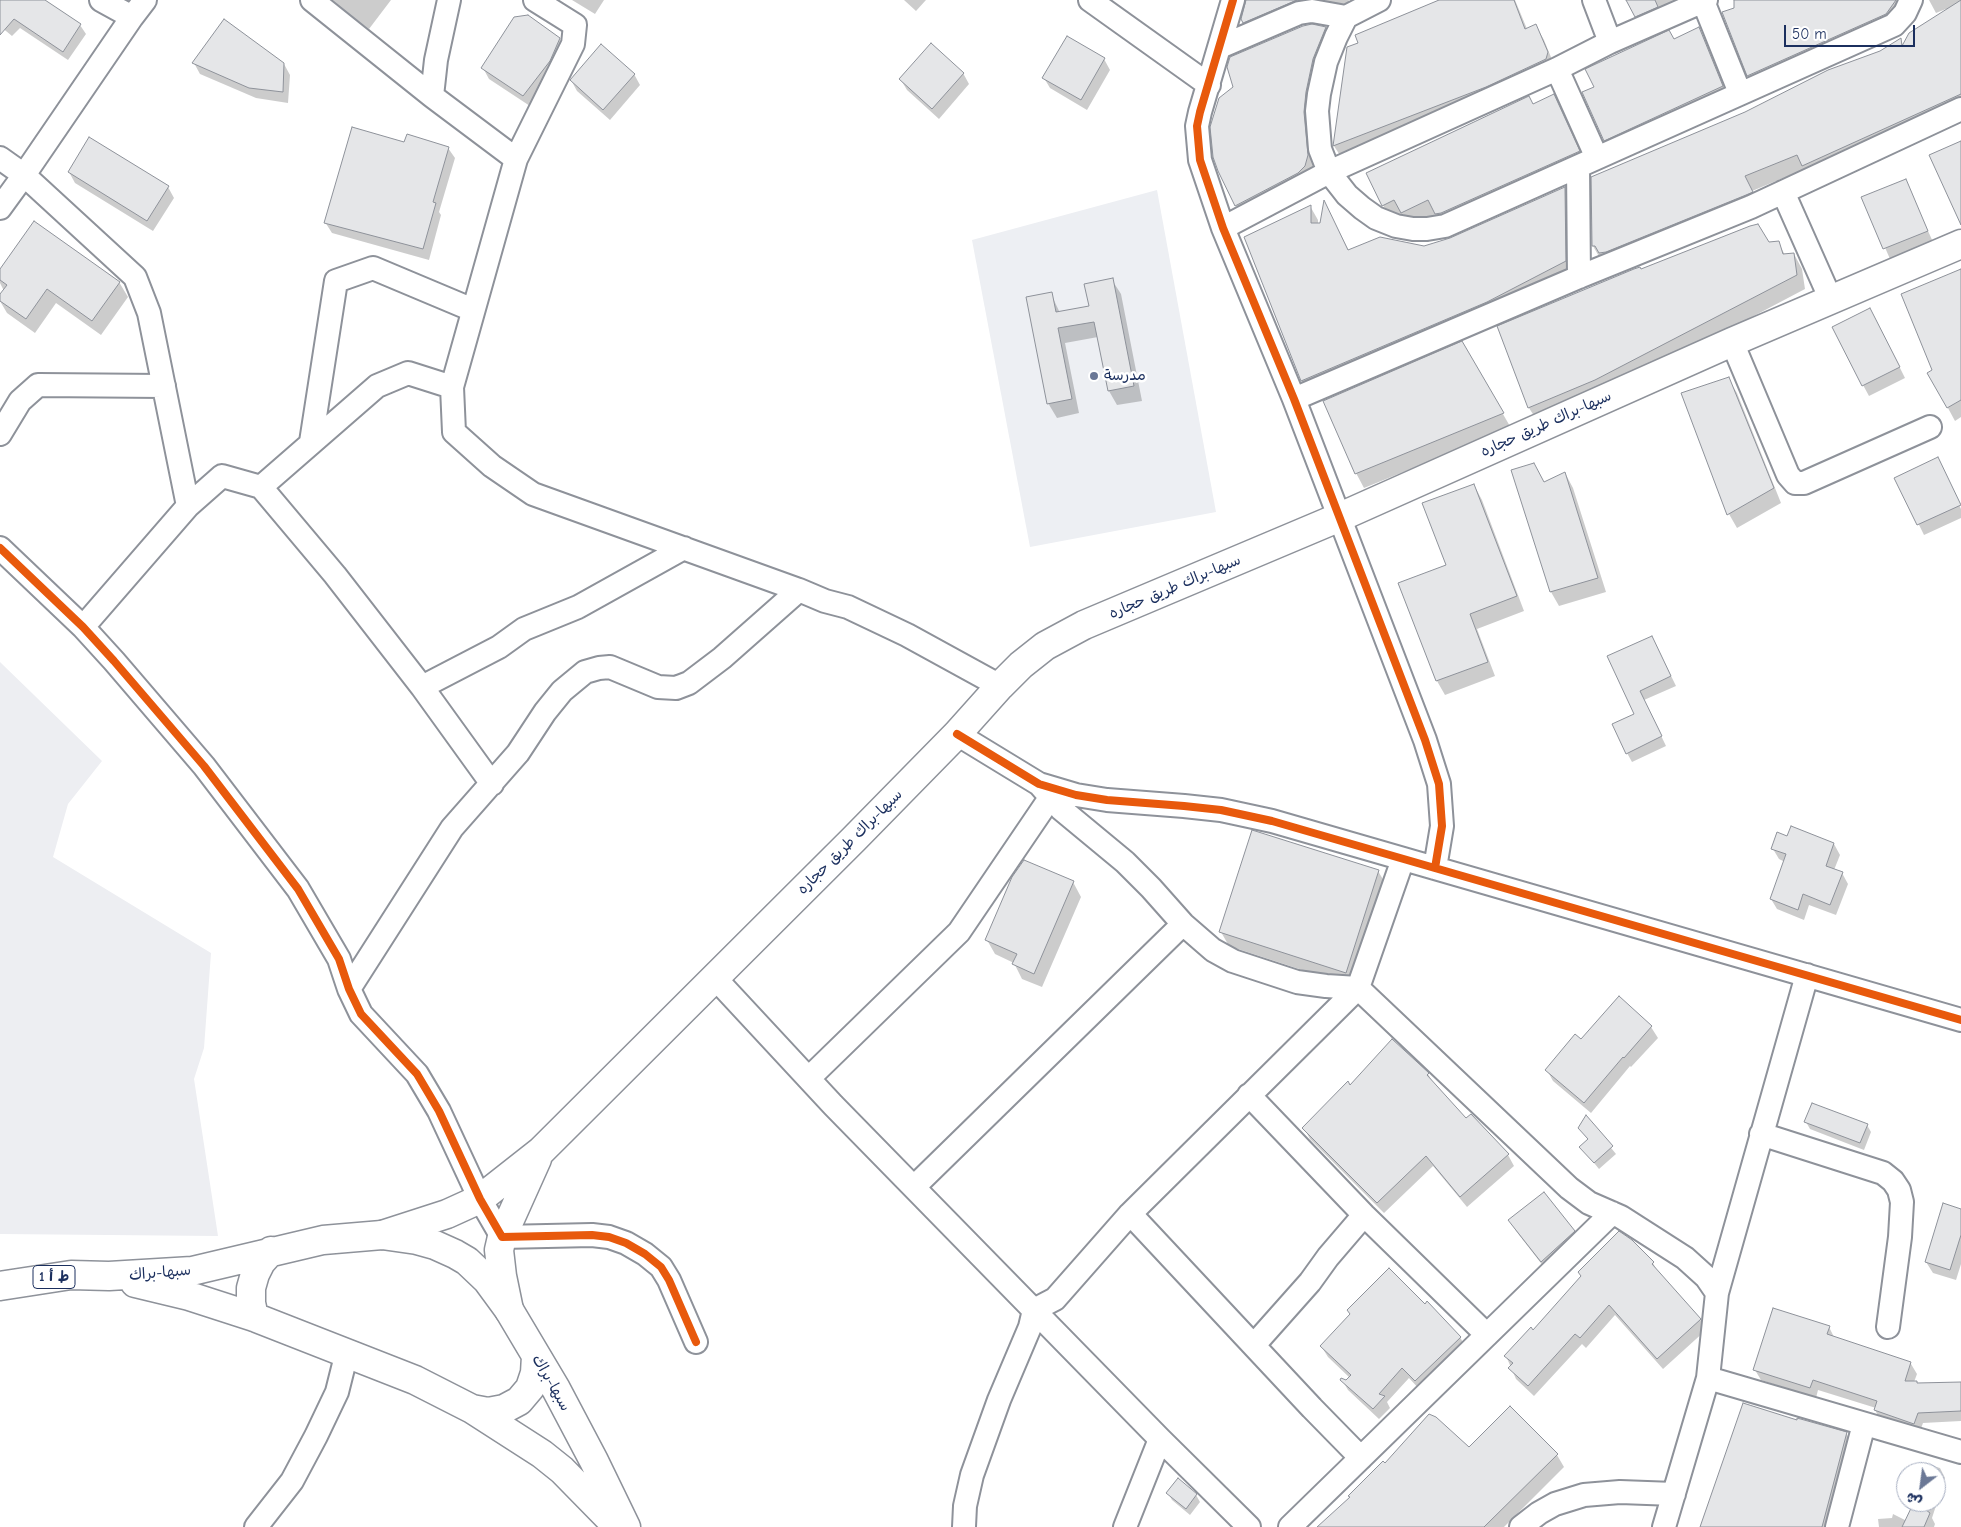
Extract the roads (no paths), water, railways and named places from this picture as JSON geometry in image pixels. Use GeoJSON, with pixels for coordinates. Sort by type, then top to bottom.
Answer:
{"type":"FeatureCollection","features":[{"type":"Feature","properties":{"kind":"main road","name":"سبها-براك طريق حجاره"},"geometry":{"type":"LineString","coordinates":[[382,1235],[447,1214],[480,1200],[541,1151],[957,734],[1000,686],[1045,646],[1084,626],[1340,517],[1732,342],[1961,244]]}},
{"type":"Feature","properties":{"kind":"main road","name":"سبها-براك طريق حجاره"},"geometry":{"type":"LineString","coordinates":[[509,1310],[502,1276],[500,1250],[502,1237],[541,1151]]}},
{"type":"Feature","properties":{"kind":"main road","name":"سبها-براك"},"geometry":{"type":"LineString","coordinates":[[109,1276],[192,1271],[323,1240],[382,1235],[435,1244],[467,1261],[487,1280],[509,1310],[556,1389],[626,1527]]}},
{"type":"Feature","properties":{"kind":"main road"},"geometry":{"type":"LineString","coordinates":[[254,1317],[251,1303],[253,1281],[261,1262],[271,1251]]}},
{"type":"Feature","properties":{"kind":"main road","name":"ط أ 1"},"geometry":{"type":"LineString","coordinates":[[4,1281],[72,1275],[109,1276]]}},
{"type":"Feature","properties":{"kind":"main road","name":"سبها-براك"},"geometry":{"type":"LineString","coordinates":[[109,1276],[189,1296],[254,1317],[415,1380],[472,1409],[542,1454],[562,1470],[618,1527]]}},
{"type":"Feature","properties":{"kind":"main road"},"geometry":{"type":"LineString","coordinates":[[472,1409],[488,1412],[504,1409],[519,1401],[530,1388],[535,1373],[536,1356]]}},
{"type":"Feature","properties":{"kind":"street"},"geometry":{"type":"LineString","coordinates":[[0,208],[138,8],[100,0]]}},
{"type":"Feature","properties":{"kind":"street"},"geometry":{"type":"LineString","coordinates":[[312,0],[432,96],[516,159]]}},
{"type":"Feature","properties":{"kind":"street"},"geometry":{"type":"LineString","coordinates":[[432,96],[436,60],[449,0]]}},
{"type":"Feature","properties":{"kind":"street"},"geometry":{"type":"LineString","coordinates":[[535,0],[575,24],[573,44],[516,159],[452,387],[454,432],[492,466],[533,494],[825,601],[848,607],[907,635],[1000,686]]}},
{"type":"Feature","properties":{"kind":"street"},"geometry":{"type":"LineString","coordinates":[[1090,0],[1209,85]]}},
{"type":"Feature","properties":{"kind":"street"},"geometry":{"type":"LineString","coordinates":[[1233,0],[1197,126],[1200,160],[1223,228],[1294,399],[1425,740],[1439,784],[1442,826],[1436,868]]}},
{"type":"Feature","properties":{"kind":"street"},"geometry":{"type":"LineString","coordinates":[[1379,0],[1346,17],[1326,62],[1317,111],[1320,149],[1329,172],[1347,195],[1376,218],[1404,228],[1427,229],[1445,226],[1894,25],[1905,13],[1911,0]]}},
{"type":"Feature","properties":{"kind":"street"},"geometry":{"type":"LineString","coordinates":[[1594,0],[1610,42]]}},
{"type":"Feature","properties":{"kind":"street"},"geometry":{"type":"LineString","coordinates":[[1223,228],[1329,172],[1557,69],[1610,42],[1705,1],[1740,93]]}},
{"type":"Feature","properties":{"kind":"street"},"geometry":{"type":"LineString","coordinates":[[1220,47],[1306,11],[1324,12],[1346,17]]}},
{"type":"Feature","properties":{"kind":"street"},"geometry":{"type":"LineString","coordinates":[[1557,69],[1587,162],[1579,277]]}},
{"type":"Feature","properties":{"kind":"street"},"geometry":{"type":"LineString","coordinates":[[1294,399],[1579,277],[1751,207],[1961,109]]}},
{"type":"Feature","properties":{"kind":"street"},"geometry":{"type":"LineString","coordinates":[[0,158],[24,175],[134,277],[149,313],[188,506]]}},
{"type":"Feature","properties":{"kind":"street"},"geometry":{"type":"LineString","coordinates":[[1783,192],[1831,300]]}},
{"type":"Feature","properties":{"kind":"street"},"geometry":{"type":"LineString","coordinates":[[311,442],[336,281],[373,268],[473,310]]}},
{"type":"Feature","properties":{"kind":"street"},"geometry":{"type":"LineString","coordinates":[[1732,342],[1788,475],[1795,483],[1804,483],[1930,427]]}},
{"type":"Feature","properties":{"kind":"street"},"geometry":{"type":"LineString","coordinates":[[261,487],[377,386],[408,372],[452,387]]}},
{"type":"Feature","properties":{"kind":"street"},"geometry":{"type":"LineString","coordinates":[[0,434],[20,401],[38,385],[164,386]]}},
{"type":"Feature","properties":{"kind":"street"},"geometry":{"type":"LineString","coordinates":[[83,627],[188,506],[222,476],[261,487],[335,575],[422,687],[492,784]]}},
{"type":"Feature","properties":{"kind":"street"},"geometry":{"type":"LineString","coordinates":[[0,548],[83,627],[204,766],[298,889],[339,959],[348,989],[361,1014],[417,1074],[439,1111],[480,1200],[502,1237],[592,1236],[609,1237],[626,1243],[645,1254],[661,1268],[669,1280],[696,1342]]}},
{"type":"Feature","properties":{"kind":"street"},"geometry":{"type":"LineString","coordinates":[[422,687],[499,647],[524,629],[578,607],[684,548]]}},
{"type":"Feature","properties":{"kind":"street"},"geometry":{"type":"LineString","coordinates":[[348,989],[439,846],[452,828],[518,753],[545,712],[562,691],[585,672],[599,668],[610,668],[658,687],[676,688],[689,683],[722,658],[799,590]]}},
{"type":"Feature","properties":{"kind":"street"},"geometry":{"type":"LineString","coordinates":[[957,734],[1045,791],[1078,824],[1125,862],[1183,924],[1213,950],[1233,961],[1297,982],[1358,988],[1569,1188],[1589,1203],[1612,1212],[1686,1258],[1706,1277],[1717,1293]]}},
{"type":"Feature","properties":{"kind":"street"},"geometry":{"type":"LineString","coordinates":[[1045,791],[1093,798],[1184,806],[1229,812],[1272,821],[1961,1020]]}},
{"type":"Feature","properties":{"kind":"street"},"geometry":{"type":"LineString","coordinates":[[809,1078],[959,932],[1045,791]]}},
{"type":"Feature","properties":{"kind":"street"},"geometry":{"type":"LineString","coordinates":[[949,1527],[965,1517],[972,1475],[990,1424],[1030,1327],[1034,1310],[1055,1299],[1129,1215],[1358,988],[1403,859]]}},
{"type":"Feature","properties":{"kind":"street"},"geometry":{"type":"LineString","coordinates":[[914,1187],[1183,924]]}},
{"type":"Feature","properties":{"kind":"street"},"geometry":{"type":"LineString","coordinates":[[1664,1527],[1708,1378],[1717,1293],[1807,975]]}},
{"type":"Feature","properties":{"kind":"street"},"geometry":{"type":"LineString","coordinates":[[715,978],[809,1078],[1160,1440],[1249,1527]]}},
{"type":"Feature","properties":{"kind":"street"},"geometry":{"type":"LineString","coordinates":[[1249,1095],[1364,1215],[1487,1335]]}},
{"type":"Feature","properties":{"kind":"street"},"geometry":{"type":"LineString","coordinates":[[1761,1134],[1884,1173],[1899,1190],[1902,1202],[1888,1327]]}},
{"type":"Feature","properties":{"kind":"street"},"geometry":{"type":"LineString","coordinates":[[1290,1527],[1612,1212]]}},
{"type":"Feature","properties":{"kind":"street"},"geometry":{"type":"LineString","coordinates":[[1129,1215],[1138,1222],[1361,1458]]}},
{"type":"Feature","properties":{"kind":"street"},"geometry":{"type":"LineString","coordinates":[[1254,1345],[1310,1282],[1328,1257],[1364,1215]]}},
{"type":"Feature","properties":{"kind":"street"},"geometry":{"type":"LineString","coordinates":[[260,1526],[292,1481],[338,1392],[347,1352]]}},
{"type":"Feature","properties":{"kind":"street"},"geometry":{"type":"LineString","coordinates":[[1708,1378],[1961,1452]]}},
{"type":"Feature","properties":{"kind":"street"},"geometry":{"type":"LineString","coordinates":[[1837,1527],[1864,1424]]}},
{"type":"Feature","properties":{"kind":"street"},"geometry":{"type":"LineString","coordinates":[[1125,1527],[1160,1440]]}},
{"type":"Feature","properties":{"kind":"street"},"geometry":{"type":"LineString","coordinates":[[1521,1527],[1539,1512],[1555,1504],[1584,1495],[1620,1492],[1674,1494]]}},
{"type":"Feature","properties":{"kind":"place","name":"مدرسة"},"geometry":{"type":"Point","coordinates":[1094,376]}}]}
